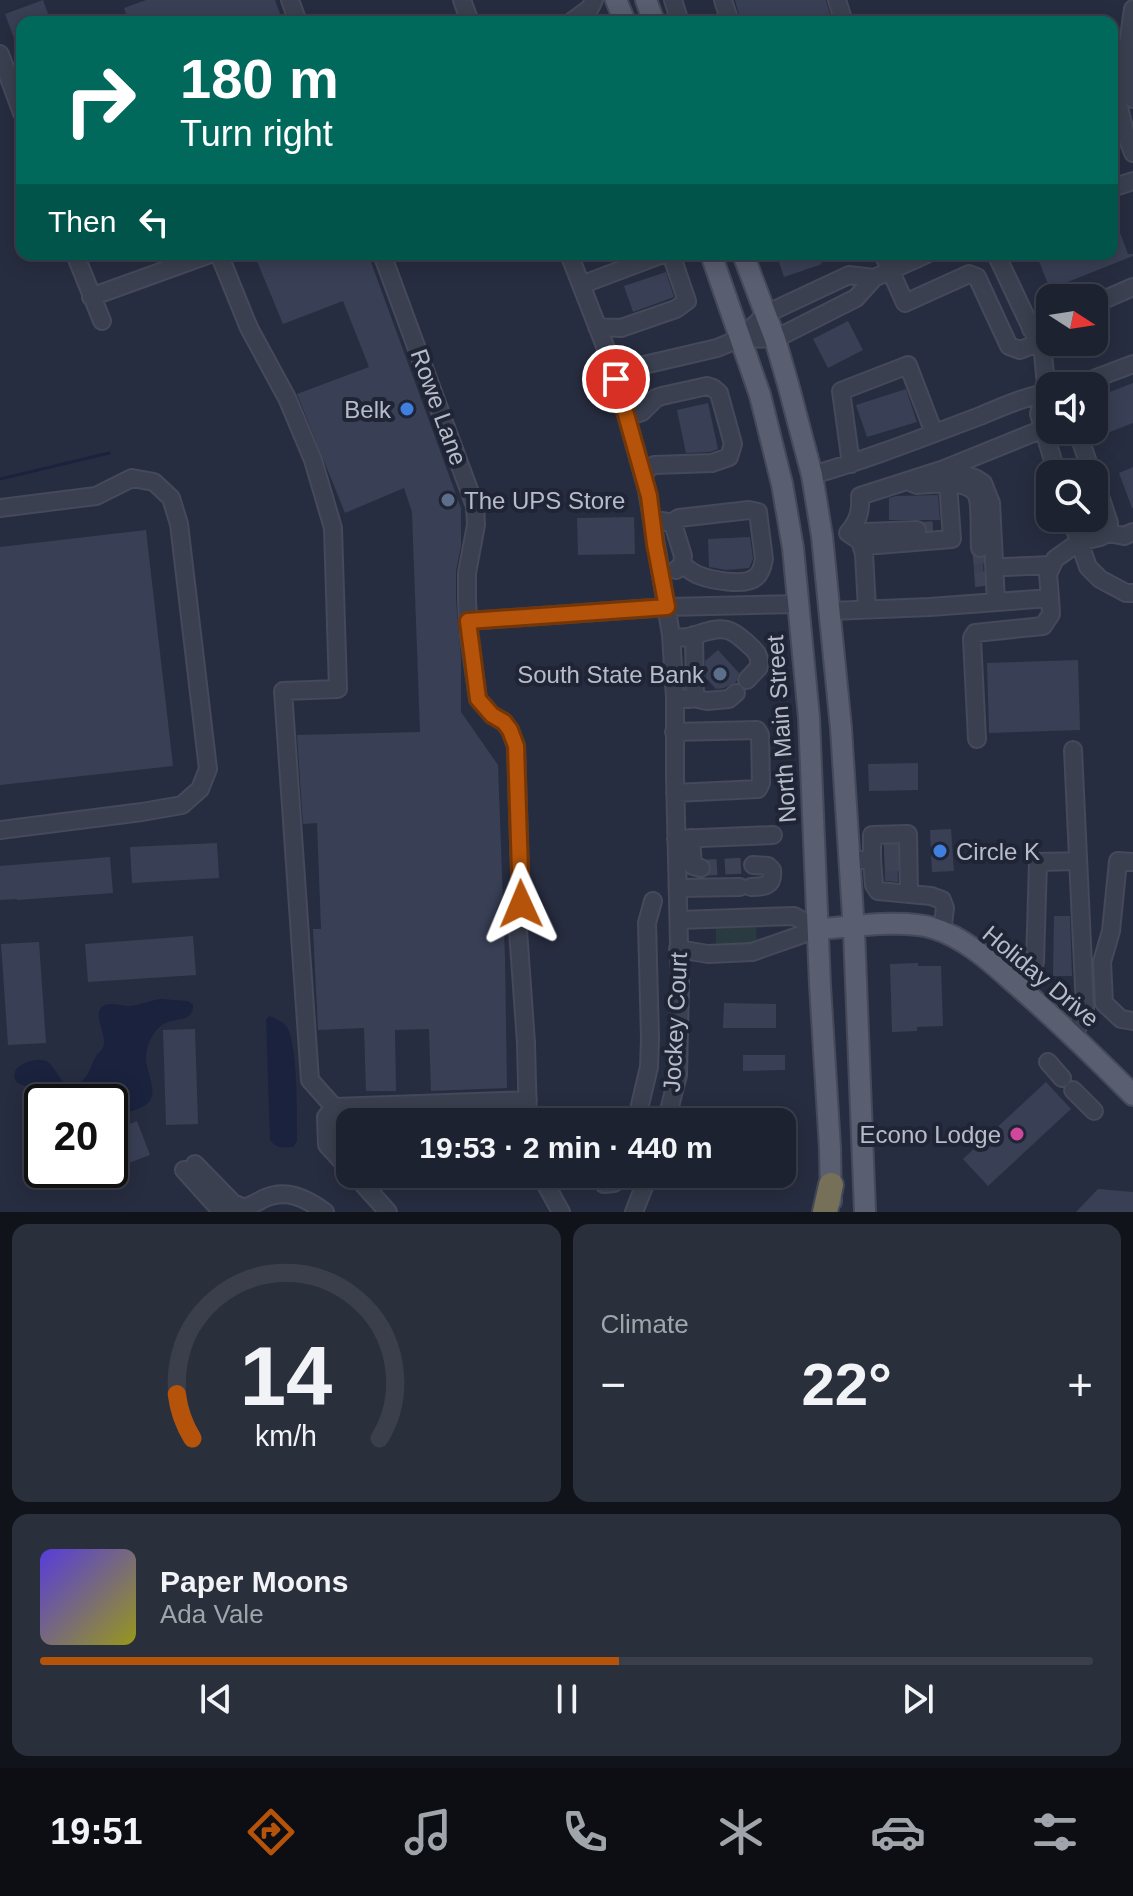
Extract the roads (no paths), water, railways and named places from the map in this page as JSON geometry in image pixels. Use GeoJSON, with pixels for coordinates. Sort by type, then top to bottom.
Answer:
{"type":"FeatureCollection","features":[{"type":"Feature","properties":{"kind":"highway"},"geometry":{"type":"LineString","coordinates":[[825,1212],[831,1185]]}},
{"type":"Feature","properties":{"kind":"main road","name":"North Main Street"},"geometry":{"type":"LineString","coordinates":[[713,260],[760,395],[782,484],[793,548],[809,718],[831,1212]]}},
{"type":"Feature","properties":{"kind":"main road"},"geometry":{"type":"LineString","coordinates":[[745,260],[775,339],[812,475],[822,536],[831,611],[849,861],[865,1212]]}},
{"type":"Feature","properties":{"kind":"main road","name":"Holiday Drive"},"geometry":{"type":"LineString","coordinates":[[818,929],[889,924],[931,927],[942,932],[979,952],[1133,1095]]}},
{"type":"Feature","properties":{"kind":"street"},"geometry":{"type":"LineString","coordinates":[[579,16],[590,8],[594,0]]}},
{"type":"Feature","properties":{"kind":"street"},"geometry":{"type":"LineString","coordinates":[[1118,80],[1133,9]]}},
{"type":"Feature","properties":{"kind":"street"},"geometry":{"type":"LineString","coordinates":[[1128,44],[1133,99]]}},
{"type":"Feature","properties":{"kind":"street"},"geometry":{"type":"LineString","coordinates":[[0,54],[16,97]]}},
{"type":"Feature","properties":{"kind":"street"},"geometry":{"type":"LineString","coordinates":[[1118,103],[1133,153]]}},
{"type":"Feature","properties":{"kind":"street"},"geometry":{"type":"LineString","coordinates":[[77,260],[102,321]]}},
{"type":"Feature","properties":{"kind":"street"},"geometry":{"type":"LineString","coordinates":[[91,297],[193,260]]}},
{"type":"Feature","properties":{"kind":"street"},"geometry":{"type":"LineString","coordinates":[[221,260],[249,328],[292,410],[313,460],[333,528],[338,689],[283,691],[310,1080],[334,1107]]}},
{"type":"Feature","properties":{"kind":"street","name":"Rowe Lane"},"geometry":{"type":"LineString","coordinates":[[384,260],[475,506],[476,525],[467,573],[468,621],[478,699],[492,715],[504,722],[516,746],[521,904],[519,942],[528,1108]]}},
{"type":"Feature","properties":{"kind":"street","name":"Jockey Court"},"geometry":{"type":"LineString","coordinates":[[571,260],[614,372],[649,496],[671,635],[675,698],[675,793],[684,839],[678,888],[678,1075],[670,1108]]}},
{"type":"Feature","properties":{"kind":"street"},"geometry":{"type":"LineString","coordinates":[[581,285],[647,260]]}},
{"type":"Feature","properties":{"kind":"street"},"geometry":{"type":"LineString","coordinates":[[597,327],[621,328],[676,309],[687,301],[673,260]]}},
{"type":"Feature","properties":{"kind":"street"},"geometry":{"type":"LineString","coordinates":[[885,260],[905,303],[969,274],[977,277],[1009,346],[1020,350],[1035,336]]}},
{"type":"Feature","properties":{"kind":"street"},"geometry":{"type":"LineString","coordinates":[[741,338],[775,339],[856,298],[874,278],[914,260]]}},
{"type":"Feature","properties":{"kind":"street"},"geometry":{"type":"LineString","coordinates":[[999,260],[1043,353],[1045,372]]}},
{"type":"Feature","properties":{"kind":"street"},"geometry":{"type":"LineString","coordinates":[[614,372],[717,348],[741,338],[766,314],[849,275],[874,278]]}},
{"type":"Feature","properties":{"kind":"street"},"geometry":{"type":"LineString","coordinates":[[1108,298],[1133,287]]}},
{"type":"Feature","properties":{"kind":"street"},"geometry":{"type":"LineString","coordinates":[[1108,373],[1133,364]]}},
{"type":"Feature","properties":{"kind":"street"},"geometry":{"type":"LineString","coordinates":[[851,464],[841,391],[908,365],[934,433]]}},
{"type":"Feature","properties":{"kind":"street"},"geometry":{"type":"LineString","coordinates":[[627,417],[642,412],[662,396],[707,386],[719,393],[733,444],[729,457],[712,463],[654,465],[643,475]]}},
{"type":"Feature","properties":{"kind":"street"},"geometry":{"type":"LineString","coordinates":[[812,475],[851,464],[1036,397]]}},
{"type":"Feature","properties":{"kind":"street"},"geometry":{"type":"LineString","coordinates":[[946,476],[1036,432]]}},
{"type":"Feature","properties":{"kind":"street"},"geometry":{"type":"LineString","coordinates":[[946,476],[973,490],[978,497],[980,548]]}},
{"type":"Feature","properties":{"kind":"street"},"geometry":{"type":"LineString","coordinates":[[822,536],[848,533],[865,544],[952,539],[945,528],[946,476]]}},
{"type":"Feature","properties":{"kind":"street"},"geometry":{"type":"LineString","coordinates":[[861,503],[907,481],[946,476],[975,478],[983,483],[991,503],[988,597]]}},
{"type":"Feature","properties":{"kind":"street"},"geometry":{"type":"LineString","coordinates":[[0,508],[96,496],[132,478],[154,482],[171,498],[179,524],[208,769],[200,789],[182,805],[0,830]]}},
{"type":"Feature","properties":{"kind":"street"},"geometry":{"type":"LineString","coordinates":[[848,533],[856,523],[861,503]]}},
{"type":"Feature","properties":{"kind":"street"},"geometry":{"type":"LineString","coordinates":[[861,503],[867,609]]}},
{"type":"Feature","properties":{"kind":"street"},"geometry":{"type":"LineString","coordinates":[[671,523],[679,518],[749,510],[758,512],[764,559],[756,578],[749,581],[714,580],[697,575],[682,565]]}},
{"type":"Feature","properties":{"kind":"street"},"geometry":{"type":"LineString","coordinates":[[1108,520],[1108,533]]}},
{"type":"Feature","properties":{"kind":"street"},"geometry":{"type":"LineString","coordinates":[[653,524],[662,521],[671,523],[683,556],[682,565],[664,582]]}},
{"type":"Feature","properties":{"kind":"street"},"geometry":{"type":"LineString","coordinates":[[945,528],[979,527]]}},
{"type":"Feature","properties":{"kind":"street"},"geometry":{"type":"LineString","coordinates":[[865,544],[917,530]]}},
{"type":"Feature","properties":{"kind":"street"},"geometry":{"type":"LineString","coordinates":[[1076,532],[1088,567],[1100,579],[1126,593],[1133,593]]}},
{"type":"Feature","properties":{"kind":"street"},"geometry":{"type":"LineString","coordinates":[[977,739],[972,638],[975,633],[1043,626],[1051,614],[1048,574],[1055,559],[1079,542],[1108,533],[1124,536],[1133,532]]}},
{"type":"Feature","properties":{"kind":"street"},"geometry":{"type":"LineString","coordinates":[[1004,567],[1052,565]]}},
{"type":"Feature","properties":{"kind":"street"},"geometry":{"type":"LineString","coordinates":[[831,611],[930,607],[988,597],[1050,598]]}},
{"type":"Feature","properties":{"kind":"street"},"geometry":{"type":"LineString","coordinates":[[468,621],[667,607],[799,604]]}},
{"type":"Feature","properties":{"kind":"street"},"geometry":{"type":"LineString","coordinates":[[671,635],[680,639],[707,630],[728,630],[756,650],[759,656],[759,667],[729,699],[707,701],[675,698]]}},
{"type":"Feature","properties":{"kind":"street"},"geometry":{"type":"LineString","coordinates":[[693,698],[694,635]]}},
{"type":"Feature","properties":{"kind":"street"},"geometry":{"type":"LineString","coordinates":[[674,732],[757,730],[760,735],[761,783],[758,789],[675,793]]}},
{"type":"Feature","properties":{"kind":"street"},"geometry":{"type":"LineString","coordinates":[[1073,750],[1085,1008],[1074,1037]]}},
{"type":"Feature","properties":{"kind":"street"},"geometry":{"type":"LineString","coordinates":[[909,893],[906,862],[908,834],[872,835],[877,863],[874,885],[878,891],[931,896],[942,900],[945,908],[942,932]]}},
{"type":"Feature","properties":{"kind":"street"},"geometry":{"type":"LineString","coordinates":[[701,868],[693,866],[684,839],[773,835]]}},
{"type":"Feature","properties":{"kind":"street"},"geometry":{"type":"LineString","coordinates":[[849,861],[877,863]]}},
{"type":"Feature","properties":{"kind":"street"},"geometry":{"type":"LineString","coordinates":[[1021,989],[1035,962],[1038,862],[1078,861]]}},
{"type":"Feature","properties":{"kind":"street"},"geometry":{"type":"LineString","coordinates":[[1133,862],[1118,861],[1111,931],[1102,962],[1104,1003],[1121,1019],[1133,1021]]}},
{"type":"Feature","properties":{"kind":"street"},"geometry":{"type":"LineString","coordinates":[[678,888],[765,887],[771,882],[772,870],[768,866],[753,865]]}},
{"type":"Feature","properties":{"kind":"street"},"geometry":{"type":"LineString","coordinates":[[639,1108],[649,1067],[647,923],[653,901]]}},
{"type":"Feature","properties":{"kind":"street"},"geometry":{"type":"LineString","coordinates":[[679,920],[794,916],[818,929]]}},
{"type":"Feature","properties":{"kind":"street"},"geometry":{"type":"LineString","coordinates":[[678,949],[708,954],[752,952],[818,929]]}},
{"type":"Feature","properties":{"kind":"street"},"geometry":{"type":"LineString","coordinates":[[1085,1008],[1104,1003]]}},
{"type":"Feature","properties":{"kind":"street"},"geometry":{"type":"LineString","coordinates":[[1048,1062],[1094,1111]]}},
{"type":"Feature","properties":{"kind":"street"},"geometry":{"type":"LineString","coordinates":[[336,1155],[327,1145],[326,1117],[334,1107],[528,1100]]}},
{"type":"Feature","properties":{"kind":"street"},"geometry":{"type":"LineString","coordinates":[[190,1167],[221,1211],[235,1211],[276,1194],[291,1194],[310,1201],[325,1212]]}},
{"type":"Feature","properties":{"kind":"street"},"geometry":{"type":"LineString","coordinates":[[366,1188],[388,1212]]}},
{"type":"Feature","properties":{"kind":"street"},"geometry":{"type":"LineString","coordinates":[[548,1188],[561,1212]]}},
{"type":"Feature","properties":{"kind":"street"},"geometry":{"type":"LineString","coordinates":[[634,1212],[643,1188]]}},
{"type":"Feature","properties":{"kind":"water"},"geometry":{"type":"Polygon","coordinates":[[[161,999],[188,1001],[193,1005],[189,1016],[165,1023],[150,1040],[146,1058],[152,1086],[151,1098],[147,1104],[128,1111],[128,1084],[78,1084],[87,1076],[104,1045],[100,1009],[110,1004],[130,1006],[161,999]]]}},
{"type":"Feature","properties":{"kind":"water"},"geometry":{"type":"Polygon","coordinates":[[[269,1016],[286,1026],[293,1046],[297,1141],[293,1147],[280,1147],[270,1140],[266,1020],[269,1016]]]}},
{"type":"Feature","properties":{"kind":"water"},"geometry":{"type":"Polygon","coordinates":[[[43,1060],[50,1064],[64,1083],[78,1084],[24,1085],[14,1076],[24,1063],[43,1060]]]}},
{"type":"Feature","properties":{"kind":"waterway"},"geometry":{"type":"LineString","coordinates":[[0,479],[109,453]]}},
{"type":"Feature","properties":{"kind":"tunnel"},"geometry":{"type":"LineString","coordinates":[[917,530],[939,529]]}},
{"type":"Feature","properties":{"kind":"tunnel"},"geometry":{"type":"LineString","coordinates":[[980,548],[984,586]]}},
{"type":"Feature","properties":{"kind":"tunnel"},"geometry":{"type":"LineString","coordinates":[[884,850],[902,849]]}},
{"type":"Feature","properties":{"kind":"tunnel"},"geometry":{"type":"LineString","coordinates":[[885,864],[902,863]]}},
{"type":"Feature","properties":{"kind":"tunnel"},"geometry":{"type":"LineString","coordinates":[[701,868],[753,865]]}},
{"type":"Feature","properties":{"kind":"place","name":"Belk"},"geometry":{"type":"Point","coordinates":[407,409]}},
{"type":"Feature","properties":{"kind":"place","name":"The UPS Store"},"geometry":{"type":"Point","coordinates":[448,500]}},
{"type":"Feature","properties":{"kind":"place","name":"South State Bank"},"geometry":{"type":"Point","coordinates":[720,674]}},
{"type":"Feature","properties":{"kind":"place","name":"Circle K"},"geometry":{"type":"Point","coordinates":[940,851]}},
{"type":"Feature","properties":{"kind":"place","name":"Econo Lodge"},"geometry":{"type":"Point","coordinates":[1017,1134]}}]}
